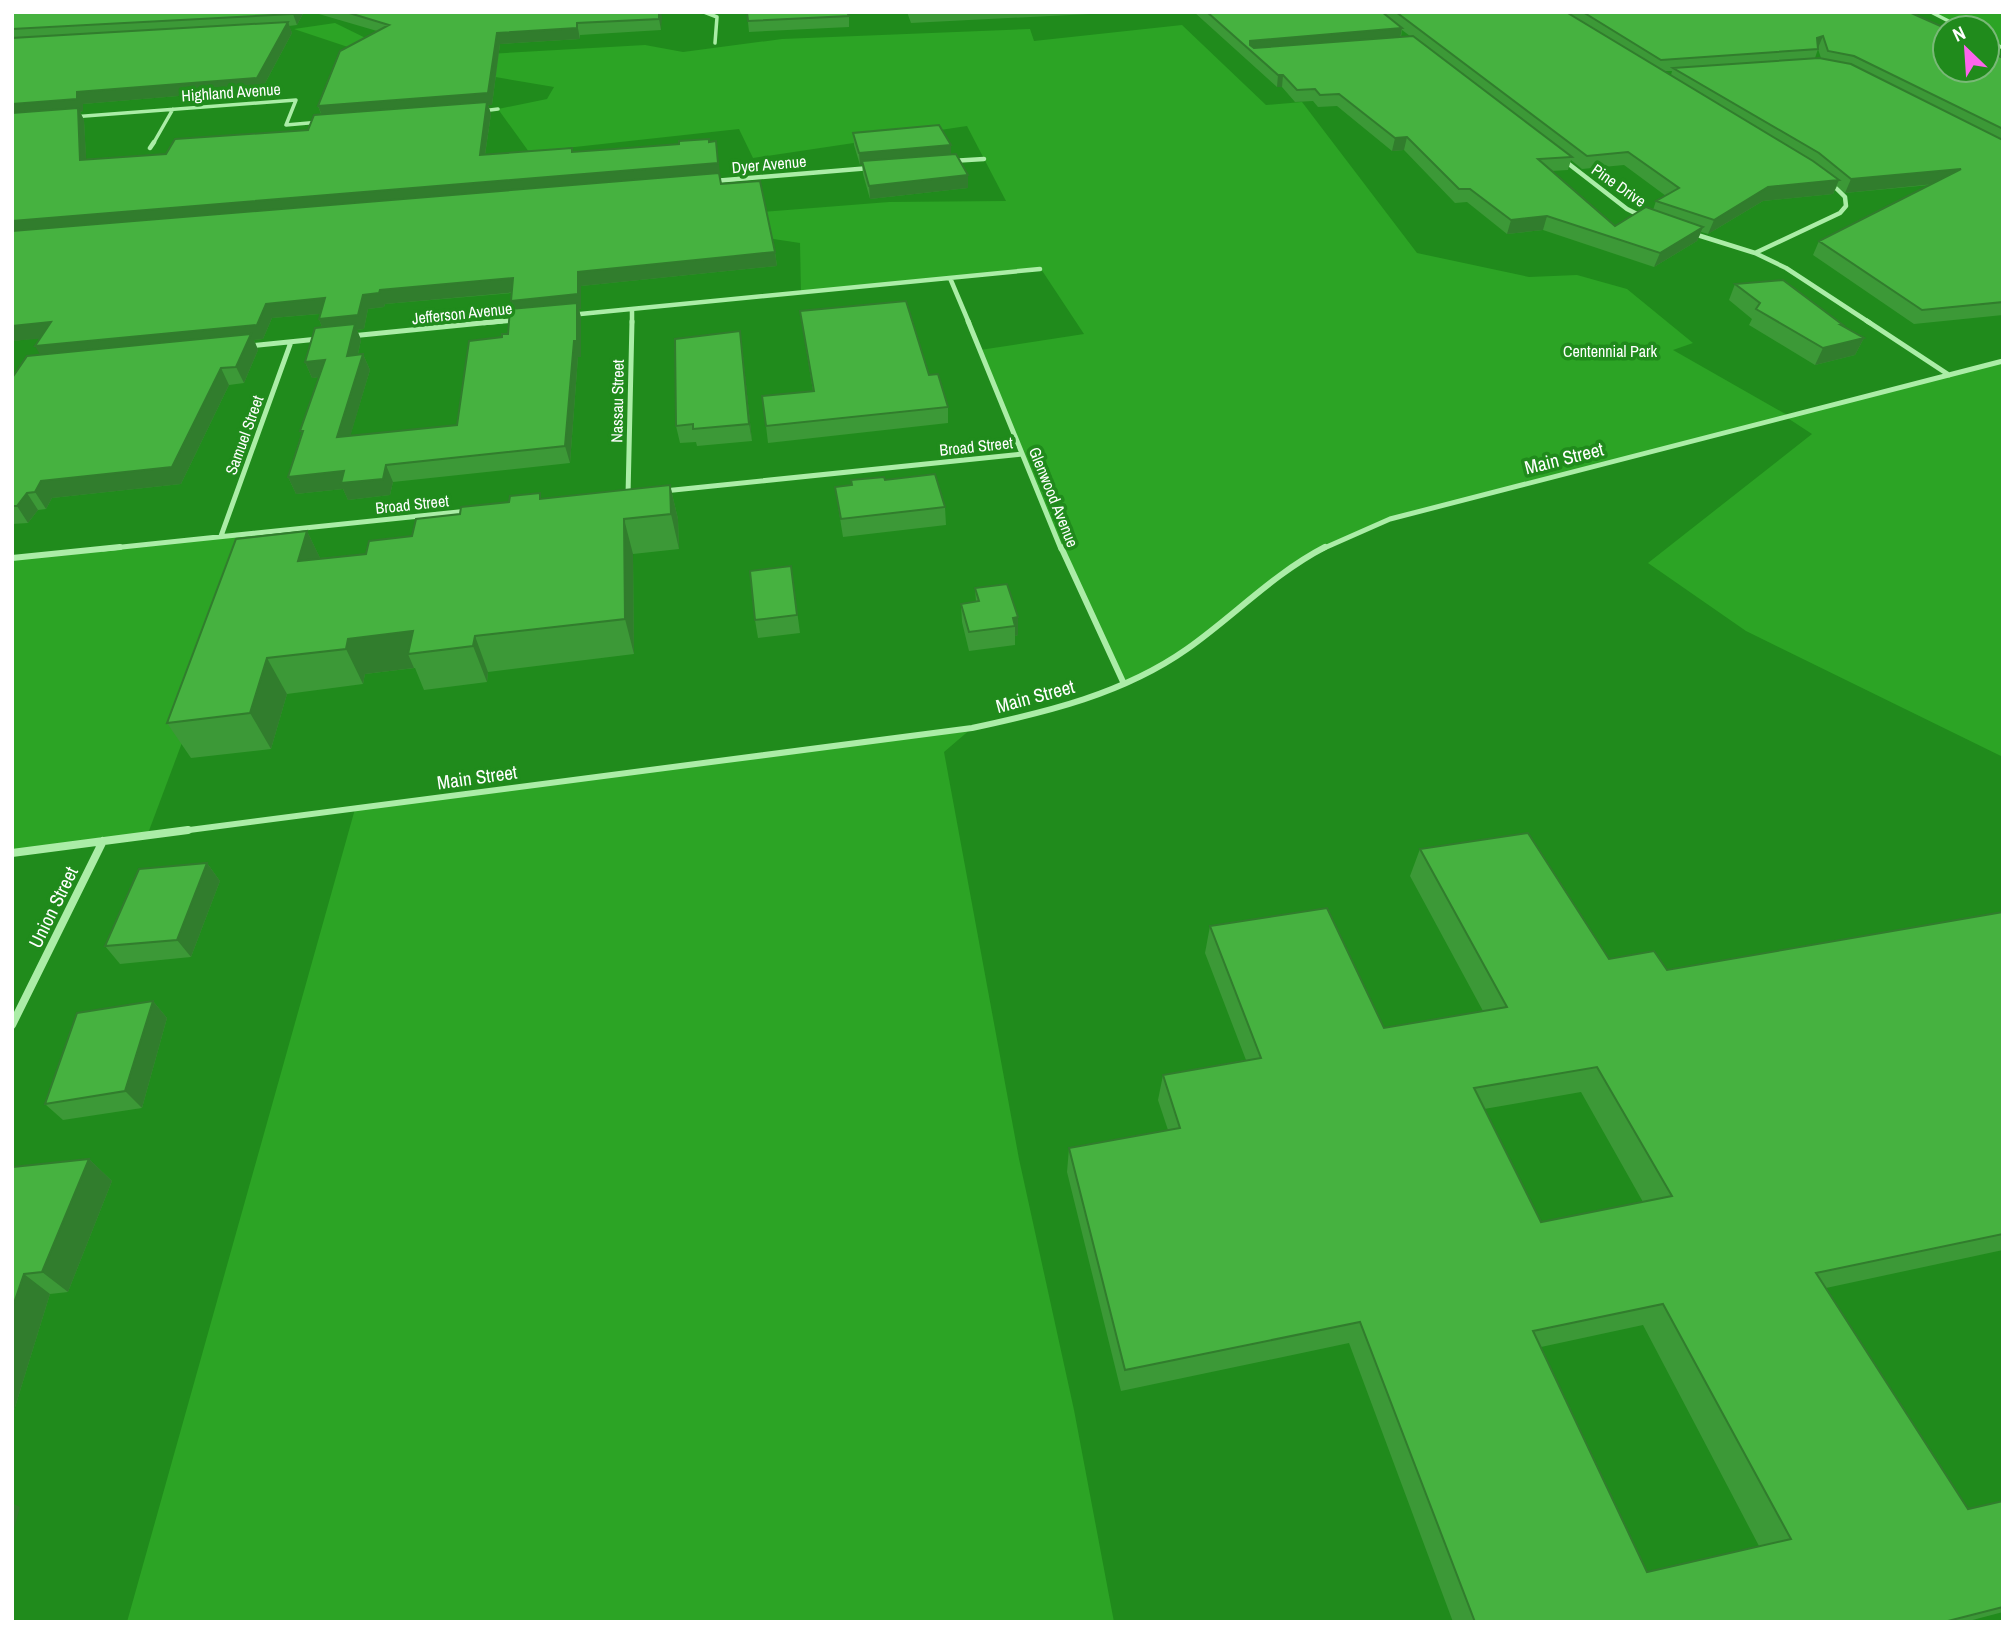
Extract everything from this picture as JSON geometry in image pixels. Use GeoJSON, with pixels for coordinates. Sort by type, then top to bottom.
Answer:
{"type":"FeatureCollection","features":[{"type":"Feature","properties":{"kind":"street"},"geometry":{"type":"LineString","coordinates":[[704,12],[717,17],[715,43]]}},
{"type":"Feature","properties":{"kind":"street","name":"Highland Avenue"},"geometry":{"type":"LineString","coordinates":[[66,117],[296,100],[286,125],[326,122]]}},
{"type":"Feature","properties":{"kind":"street"},"geometry":{"type":"LineString","coordinates":[[150,148],[173,109]]}},
{"type":"Feature","properties":{"kind":"street"},"geometry":{"type":"LineString","coordinates":[[471,111],[498,109]]}},
{"type":"Feature","properties":{"kind":"street"},"geometry":{"type":"LineString","coordinates":[[943,162],[984,159]]}},
{"type":"Feature","properties":{"kind":"street","name":"Pine Drive"},"geometry":{"type":"LineString","coordinates":[[1563,159],[1627,209],[1654,222]]}},
{"type":"Feature","properties":{"kind":"street","name":"Dyer Avenue"},"geometry":{"type":"LineString","coordinates":[[707,182],[873,168]]}},
{"type":"Feature","properties":{"kind":"street"},"geometry":{"type":"LineString","coordinates":[[1755,253],[1840,213],[1846,206],[1845,197],[1830,182]]}},
{"type":"Feature","properties":{"kind":"street"},"geometry":{"type":"LineString","coordinates":[[1690,233],[1755,253],[1786,268],[1949,375]]}},
{"type":"Feature","properties":{"kind":"street"},"geometry":{"type":"LineString","coordinates":[[564,315],[1040,269]]}},
{"type":"Feature","properties":{"kind":"street","name":"Glenwood Avenue"},"geometry":{"type":"LineString","coordinates":[[950,278],[1064,555],[1124,684]]}},
{"type":"Feature","properties":{"kind":"street","name":"Nassau Street"},"geometry":{"type":"LineString","coordinates":[[628,495],[632,309]]}},
{"type":"Feature","properties":{"kind":"street","name":"Jefferson Avenue"},"geometry":{"type":"LineString","coordinates":[[346,337],[523,319]]}},
{"type":"Feature","properties":{"kind":"street"},"geometry":{"type":"LineString","coordinates":[[238,347],[332,338]]}},
{"type":"Feature","properties":{"kind":"street","name":"Samuel Street"},"geometry":{"type":"LineString","coordinates":[[221,536],[291,342]]}},
{"type":"Feature","properties":{"kind":"street","name":"Main Street"},"geometry":{"type":"LineString","coordinates":[[12,853],[972,728],[1060,707],[1124,684],[1170,661],[1209,635],[1276,577],[1303,559],[1359,530],[1390,519],[2003,361]]}},
{"type":"Feature","properties":{"kind":"street","name":"Broad Street"},"geometry":{"type":"LineString","coordinates":[[651,492],[1023,454]]}},
{"type":"Feature","properties":{"kind":"street"},"geometry":{"type":"LineString","coordinates":[[614,496],[639,493]]}},
{"type":"Feature","properties":{"kind":"street","name":"Broad Street"},"geometry":{"type":"LineString","coordinates":[[12,558],[477,510]]}},
{"type":"Feature","properties":{"kind":"street","name":"Union Street"},"geometry":{"type":"LineString","coordinates":[[12,1025],[103,841]]}},
{"type":"Feature","properties":{"kind":"green space"},"geometry":{"type":"Polygon","coordinates":[[[1931,12],[2003,12],[2003,49],[2001,14],[1931,12]]]}},
{"type":"Feature","properties":{"kind":"green space","name":"Centennial Park"},"geometry":{"type":"Polygon","coordinates":[[[335,23],[388,49],[453,56],[645,45],[683,52],[782,39],[1030,29],[1034,41],[1182,25],[1266,105],[1302,102],[1417,253],[1529,277],[1577,275],[1627,289],[1693,343],[1673,350],[1789,416],[2003,361],[2003,757],[1746,631],[1648,563],[1812,434],[1786,417],[1390,519],[1312,553],[1209,635],[1124,684],[1064,555],[980,350],[1084,334],[1041,269],[801,292],[800,243],[753,236],[738,214],[889,202],[1006,201],[967,126],[753,158],[739,129],[529,152],[498,109],[547,99],[554,87],[378,57],[294,29],[335,23]]]}},
{"type":"Feature","properties":{"kind":"green space"},"geometry":{"type":"Polygon","coordinates":[[[261,532],[147,836],[12,853],[12,558],[261,532]]]}},
{"type":"Feature","properties":{"kind":"green space"},"geometry":{"type":"Polygon","coordinates":[[[972,728],[944,752],[1019,1159],[1074,1410],[1114,1622],[127,1622],[355,809],[972,728]]]}},
{"type":"Feature","properties":{"kind":"building"},"geometry":{"type":"Polygon","coordinates":[[[12,12],[294,12],[12,29],[12,12]]]}},
{"type":"Feature","properties":{"kind":"building"},"geometry":{"type":"Polygon","coordinates":[[[346,12],[659,12],[659,19],[577,23],[577,28],[497,33],[488,93],[318,106],[340,51],[389,25],[346,12]]]}},
{"type":"Feature","properties":{"kind":"building"},"geometry":{"type":"Polygon","coordinates":[[[747,12],[847,12],[849,16],[748,21],[747,12]]]}},
{"type":"Feature","properties":{"kind":"building"},"geometry":{"type":"Polygon","coordinates":[[[1207,12],[1382,12],[1402,28],[1250,41],[1250,45],[1254,48],[1413,36],[1572,157],[1538,159],[1615,226],[1646,207],[1703,227],[1660,253],[1547,216],[1511,220],[1470,189],[1459,189],[1407,137],[1395,138],[1339,94],[1320,95],[1315,89],[1297,90],[1283,75],[1278,75],[1207,12]]]}},
{"type":"Feature","properties":{"kind":"building"},"geometry":{"type":"Polygon","coordinates":[[[1396,12],[1566,12],[1813,161],[1839,180],[1768,187],[1714,220],[1656,201],[1679,188],[1628,152],[1587,156],[1396,12]]]}},
{"type":"Feature","properties":{"kind":"building"},"geometry":{"type":"Polygon","coordinates":[[[1583,12],[1909,12],[1931,22],[1931,84],[2001,84],[2001,57],[2003,58],[2003,129],[1854,56],[1828,51],[1823,36],[1817,38],[1818,49],[1661,60],[1583,12]]]}},
{"type":"Feature","properties":{"kind":"building"},"geometry":{"type":"Polygon","coordinates":[[[288,22],[257,78],[77,92],[77,99],[12,104],[12,38],[288,22]]]}},
{"type":"Feature","properties":{"kind":"building"},"geometry":{"type":"Polygon","coordinates":[[[1819,58],[1851,64],[2003,140],[2003,302],[1922,310],[1819,241],[1961,169],[1851,179],[1819,153],[1673,68],[1819,58]]]}},
{"type":"Feature","properties":{"kind":"building"},"geometry":{"type":"Polygon","coordinates":[[[487,102],[480,155],[572,148],[572,152],[679,144],[679,141],[709,139],[709,142],[716,141],[718,163],[12,221],[12,113],[78,108],[80,160],[166,154],[175,139],[308,130],[314,115],[487,102]]]}},
{"type":"Feature","properties":{"kind":"building"},"geometry":{"type":"Polygon","coordinates":[[[939,125],[951,145],[859,153],[853,133],[939,125]]]}},
{"type":"Feature","properties":{"kind":"building"},"geometry":{"type":"Polygon","coordinates":[[[956,154],[968,175],[869,186],[862,161],[956,154]]]}},
{"type":"Feature","properties":{"kind":"building"},"geometry":{"type":"Polygon","coordinates":[[[719,173],[721,184],[760,181],[775,252],[578,272],[578,294],[511,301],[513,278],[380,290],[379,293],[363,295],[358,315],[319,319],[325,298],[266,304],[257,325],[35,346],[51,322],[12,326],[12,231],[719,173]]]}},
{"type":"Feature","properties":{"kind":"building"},"geometry":{"type":"Polygon","coordinates":[[[1783,280],[1841,325],[1864,338],[1823,348],[1756,309],[1760,303],[1735,284],[1783,280]]]}},
{"type":"Feature","properties":{"kind":"building"},"geometry":{"type":"Polygon","coordinates":[[[906,301],[929,375],[938,374],[948,407],[766,426],[762,396],[814,391],[800,311],[906,301]]]}},
{"type":"Feature","properties":{"kind":"building"},"geometry":{"type":"Polygon","coordinates":[[[577,303],[577,341],[574,341],[565,446],[386,465],[383,479],[341,483],[344,471],[288,477],[303,431],[300,431],[325,360],[305,362],[315,328],[355,324],[347,356],[363,354],[337,437],[457,425],[469,341],[508,334],[510,309],[577,303]]]}},
{"type":"Feature","properties":{"kind":"building"},"geometry":{"type":"Polygon","coordinates":[[[740,331],[749,424],[693,429],[693,424],[676,426],[675,339],[740,331]]]}},
{"type":"Feature","properties":{"kind":"building"},"geometry":{"type":"Polygon","coordinates":[[[251,334],[236,367],[221,368],[172,467],[41,481],[35,492],[27,493],[17,506],[12,506],[12,378],[27,356],[251,334]]]}},
{"type":"Feature","properties":{"kind":"building"},"geometry":{"type":"Polygon","coordinates":[[[935,474],[945,507],[841,519],[835,487],[852,485],[851,480],[884,477],[885,480],[935,474]]]}},
{"type":"Feature","properties":{"kind":"building"},"geometry":{"type":"Polygon","coordinates":[[[670,485],[671,514],[624,519],[625,619],[475,636],[473,646],[408,654],[413,631],[348,639],[346,649],[267,658],[250,713],[167,723],[236,539],[307,531],[298,561],[366,554],[369,541],[412,536],[416,519],[460,514],[461,507],[509,502],[510,496],[540,493],[540,499],[670,485]]]}},
{"type":"Feature","properties":{"kind":"building"},"geometry":{"type":"Polygon","coordinates":[[[791,566],[797,615],[755,620],[750,571],[791,566]]]}},
{"type":"Feature","properties":{"kind":"building"},"geometry":{"type":"Polygon","coordinates":[[[1007,584],[1018,617],[1013,618],[1015,626],[969,632],[961,604],[979,601],[975,588],[1007,584]]]}},
{"type":"Feature","properties":{"kind":"building"},"geometry":{"type":"Polygon","coordinates":[[[1528,833],[1609,959],[1654,951],[1667,970],[2003,912],[2003,1234],[1816,1273],[1968,1509],[2003,1501],[2003,1607],[1944,1622],[1475,1622],[1360,1322],[1125,1370],[1069,1148],[1180,1128],[1163,1075],[1261,1058],[1210,926],[1327,908],[1384,1028],[1507,1007],[1420,849],[1528,833]],[[1597,1067],[1474,1088],[1541,1222],[1672,1196],[1597,1067]],[[1663,1304],[1533,1331],[1647,1572],[1791,1539],[1663,1304]]]}},
{"type":"Feature","properties":{"kind":"building"},"geometry":{"type":"Polygon","coordinates":[[[207,863],[177,940],[105,946],[139,869],[207,863]]]}},
{"type":"Feature","properties":{"kind":"building"},"geometry":{"type":"Polygon","coordinates":[[[153,1001],[125,1091],[45,1104],[77,1013],[153,1001]]]}},
{"type":"Feature","properties":{"kind":"building"},"geometry":{"type":"Polygon","coordinates":[[[89,1159],[42,1272],[24,1274],[12,1309],[13,1167],[89,1159]]]}}]}
